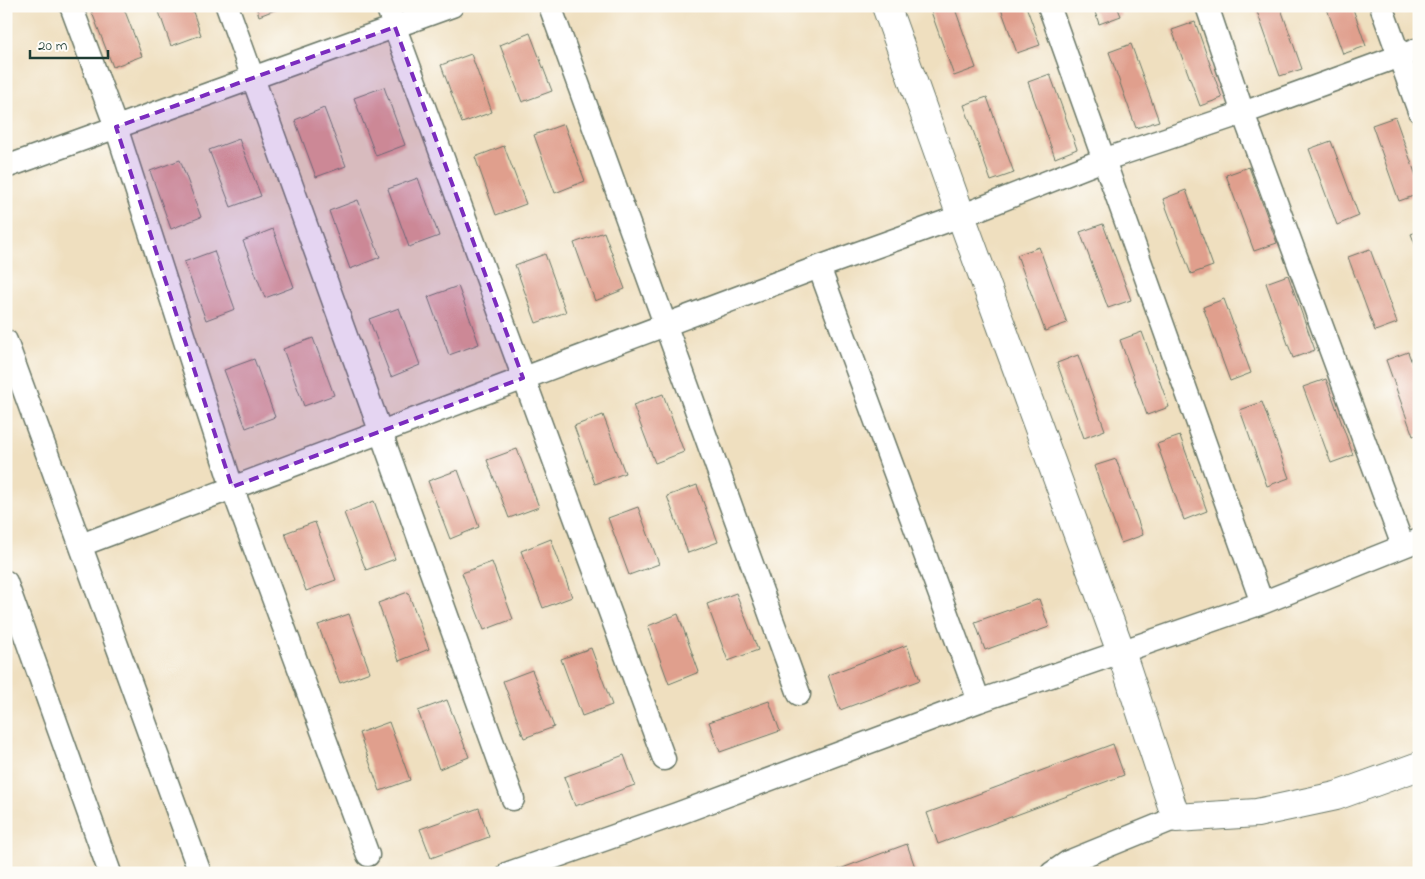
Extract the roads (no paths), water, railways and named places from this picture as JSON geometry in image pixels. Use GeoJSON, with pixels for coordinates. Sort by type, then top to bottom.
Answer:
{"type":"FeatureCollection","features":[{"type":"Feature","properties":{"kind":"street"},"geometry":{"type":"LineString","coordinates":[[71,6],[116,127],[232,487],[368,855]]}},
{"type":"Feature","properties":{"kind":"street"},"geometry":{"type":"LineString","coordinates":[[227,6],[513,799]]}},
{"type":"Feature","properties":{"kind":"street"},"geometry":{"type":"LineString","coordinates":[[6,167],[253,77],[391,17],[452,6]]}},
{"type":"Feature","properties":{"kind":"street"},"geometry":{"type":"LineString","coordinates":[[550,6],[799,694]]}},
{"type":"Feature","properties":{"kind":"street"},"geometry":{"type":"LineString","coordinates":[[886,6],[1121,652],[1176,818]]}},
{"type":"Feature","properties":{"kind":"street"},"geometry":{"type":"LineString","coordinates":[[1049,6],[1262,603]]}},
{"type":"Feature","properties":{"kind":"street"},"geometry":{"type":"LineString","coordinates":[[509,873],[686,810],[979,701],[1262,603],[1411,543],[1243,113],[1207,6]]}},
{"type":"Feature","properties":{"kind":"street"},"geometry":{"type":"LineString","coordinates":[[1381,6],[1409,52],[1419,111]]}},
{"type":"Feature","properties":{"kind":"street"},"geometry":{"type":"LineString","coordinates":[[391,17],[664,759]]}},
{"type":"Feature","properties":{"kind":"street"},"geometry":{"type":"LineString","coordinates":[[81,544],[819,267],[961,216],[1104,160],[1243,113],[1409,52]]}},
{"type":"Feature","properties":{"kind":"street"},"geometry":{"type":"LineString","coordinates":[[819,267],[979,701]]}},
{"type":"Feature","properties":{"kind":"street"},"geometry":{"type":"LineString","coordinates":[[6,341],[200,873]]}},
{"type":"Feature","properties":{"kind":"street"},"geometry":{"type":"LineString","coordinates":[[8,593],[110,873]]}},
{"type":"Feature","properties":{"kind":"street"},"geometry":{"type":"LineString","coordinates":[[1052,873],[1068,862],[1176,818],[1258,813],[1336,796],[1419,766]]}}]}
